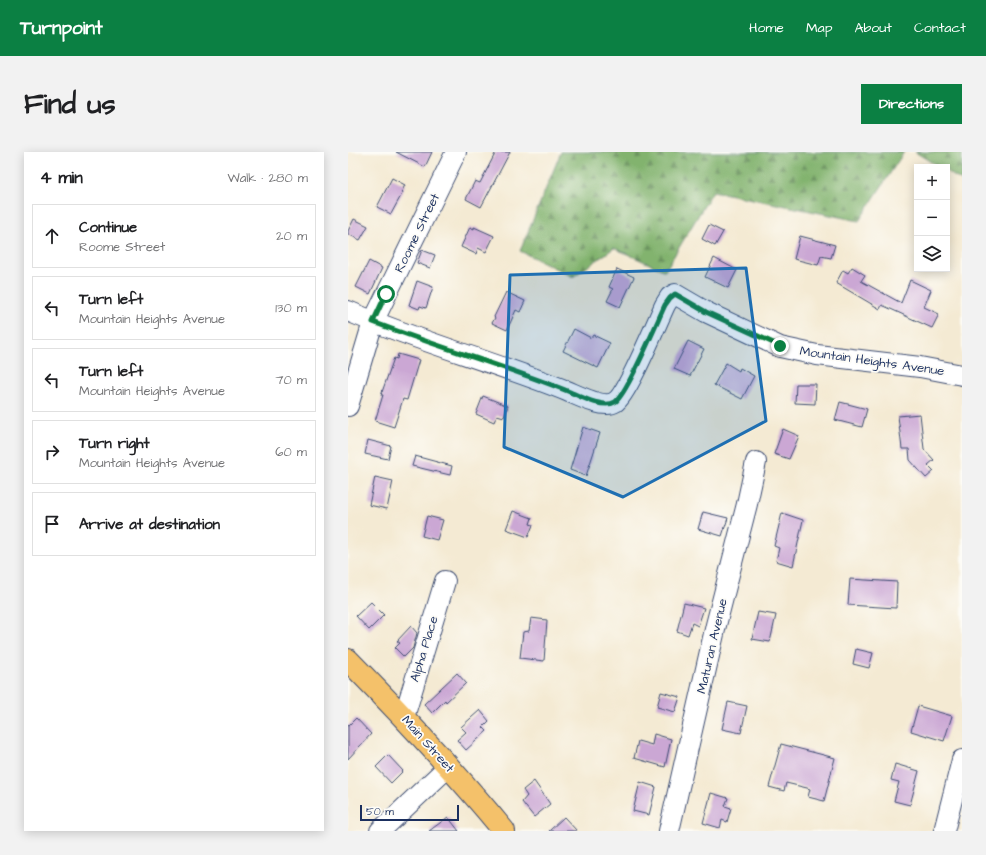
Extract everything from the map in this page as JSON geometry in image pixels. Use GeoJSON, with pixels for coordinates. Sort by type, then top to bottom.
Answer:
{"type":"FeatureCollection","features":[{"type":"Feature","properties":{"kind":"main road","name":"Main Street"},"geometry":{"type":"LineString","coordinates":[[348,660],[404,717],[449,766],[504,831]]}},
{"type":"Feature","properties":{"kind":"street","name":"Roome Street"},"geometry":{"type":"LineString","coordinates":[[348,406],[373,322],[456,152]]}},
{"type":"Feature","properties":{"kind":"street","name":"Mountain Heights Avenue"},"geometry":{"type":"LineString","coordinates":[[348,311],[373,322],[534,378],[591,400],[609,405],[617,401],[627,386],[665,305],[675,294],[706,312],[780,346],[817,355],[962,375]]}},
{"type":"Feature","properties":{"kind":"street","name":"Maturan Avenue"},"geometry":{"type":"LineString","coordinates":[[669,831],[716,625],[748,504],[756,462]]}},
{"type":"Feature","properties":{"kind":"street","name":"Alpha Place"},"geometry":{"type":"LineString","coordinates":[[404,717],[445,581]]}},
{"type":"Feature","properties":{"kind":"street"},"geometry":{"type":"LineString","coordinates":[[944,831],[962,760]]}},
{"type":"Feature","properties":{"kind":"street"},"geometry":{"type":"LineString","coordinates":[[380,831],[449,766]]}},
{"type":"Feature","properties":{"kind":"highlighted area"},"geometry":{"type":"Polygon","coordinates":[[[746,268],[766,421],[623,497],[504,447],[510,275],[746,268]]]}},
{"type":"Feature","properties":{"kind":"green space"},"geometry":{"type":"Polygon","coordinates":[[[561,152],[904,152],[859,221],[713,191],[665,271],[614,248],[573,277],[520,251],[561,152]]]}},
{"type":"Feature","properties":{"kind":"green space"},"geometry":{"type":"Polygon","coordinates":[[[915,152],[962,152],[962,181],[950,174],[950,164],[934,164],[915,152]]]}},
{"type":"Feature","properties":{"kind":"building"},"geometry":{"type":"Polygon","coordinates":[[[396,152],[432,152],[425,167],[396,152]]]}},
{"type":"Feature","properties":{"kind":"building"},"geometry":{"type":"Polygon","coordinates":[[[496,152],[510,152],[481,207],[466,199],[475,181],[480,183],[496,152]]]}},
{"type":"Feature","properties":{"kind":"building"},"geometry":{"type":"Polygon","coordinates":[[[392,178],[405,185],[402,191],[403,192],[391,214],[377,207],[392,178]]]}},
{"type":"Feature","properties":{"kind":"building"},"geometry":{"type":"Polygon","coordinates":[[[354,219],[368,226],[360,240],[348,234],[354,219]]]}},
{"type":"Feature","properties":{"kind":"building"},"geometry":{"type":"Polygon","coordinates":[[[709,225],[723,232],[715,246],[702,239],[709,225]]]}},
{"type":"Feature","properties":{"kind":"building"},"geometry":{"type":"Polygon","coordinates":[[[470,227],[474,229],[474,227],[494,236],[486,252],[478,248],[476,254],[461,247],[470,227]]]}},
{"type":"Feature","properties":{"kind":"building"},"geometry":{"type":"Polygon","coordinates":[[[800,236],[835,245],[831,258],[821,256],[818,265],[794,259],[800,236]]]}},
{"type":"Feature","properties":{"kind":"building"},"geometry":{"type":"Polygon","coordinates":[[[422,250],[435,255],[430,268],[417,263],[422,250]]]}},
{"type":"Feature","properties":{"kind":"building"},"geometry":{"type":"Polygon","coordinates":[[[714,258],[737,270],[728,288],[705,277],[714,258]]]}},
{"type":"Feature","properties":{"kind":"building"},"geometry":{"type":"Polygon","coordinates":[[[369,261],[382,268],[370,294],[356,287],[369,261]]]}},
{"type":"Feature","properties":{"kind":"building"},"geometry":{"type":"Polygon","coordinates":[[[852,267],[865,275],[861,281],[901,303],[910,280],[931,290],[924,307],[939,314],[932,328],[882,305],[880,309],[836,283],[843,270],[848,273],[852,267]]]}},
{"type":"Feature","properties":{"kind":"building"},"geometry":{"type":"Polygon","coordinates":[[[617,269],[634,277],[620,307],[607,301],[613,289],[609,287],[617,269]]]}},
{"type":"Feature","properties":{"kind":"building"},"geometry":{"type":"Polygon","coordinates":[[[417,281],[433,287],[426,308],[420,306],[419,309],[409,305],[417,281]]]}},
{"type":"Feature","properties":{"kind":"building"},"geometry":{"type":"Polygon","coordinates":[[[506,292],[525,301],[520,312],[516,310],[507,330],[492,323],[506,292]]]}},
{"type":"Feature","properties":{"kind":"building"},"geometry":{"type":"Polygon","coordinates":[[[574,329],[591,338],[593,335],[610,343],[598,368],[563,351],[574,329]]]}},
{"type":"Feature","properties":{"kind":"building"},"geometry":{"type":"Polygon","coordinates":[[[688,341],[704,349],[690,376],[674,369],[688,341]]]}},
{"type":"Feature","properties":{"kind":"building"},"geometry":{"type":"Polygon","coordinates":[[[398,354],[419,360],[407,400],[403,399],[394,427],[375,421],[383,395],[381,395],[394,358],[397,359],[398,354]]]}},
{"type":"Feature","properties":{"kind":"building"},"geometry":{"type":"Polygon","coordinates":[[[726,363],[739,371],[740,368],[754,376],[742,399],[714,385],[726,363]]]}},
{"type":"Feature","properties":{"kind":"building"},"geometry":{"type":"Polygon","coordinates":[[[796,384],[816,384],[815,404],[795,403],[796,384]]]}},
{"type":"Feature","properties":{"kind":"building"},"geometry":{"type":"Polygon","coordinates":[[[483,396],[508,406],[504,417],[497,415],[494,422],[476,414],[483,396]]]}},
{"type":"Feature","properties":{"kind":"building"},"geometry":{"type":"Polygon","coordinates":[[[840,402],[867,409],[862,427],[835,420],[840,402]]]}},
{"type":"Feature","properties":{"kind":"building"},"geometry":{"type":"Polygon","coordinates":[[[920,414],[924,449],[934,460],[928,465],[934,471],[926,478],[910,460],[909,449],[902,449],[898,416],[920,414]]]}},
{"type":"Feature","properties":{"kind":"building"},"geometry":{"type":"Polygon","coordinates":[[[583,427],[600,433],[586,476],[570,470],[583,427]]]}},
{"type":"Feature","properties":{"kind":"building"},"geometry":{"type":"Polygon","coordinates":[[[783,429],[799,436],[789,459],[774,454],[783,429]]]}},
{"type":"Feature","properties":{"kind":"building"},"geometry":{"type":"Polygon","coordinates":[[[368,440],[391,446],[388,459],[365,454],[368,440]]]}},
{"type":"Feature","properties":{"kind":"building"},"geometry":{"type":"Polygon","coordinates":[[[415,456],[452,466],[450,475],[412,466],[415,456]]]}},
{"type":"Feature","properties":{"kind":"building"},"geometry":{"type":"Polygon","coordinates":[[[375,477],[393,481],[387,509],[369,505],[375,477]]]}},
{"type":"Feature","properties":{"kind":"building"},"geometry":{"type":"Polygon","coordinates":[[[513,511],[532,518],[530,524],[533,525],[528,537],[506,529],[513,511]]]}},
{"type":"Feature","properties":{"kind":"building"},"geometry":{"type":"Polygon","coordinates":[[[703,512],[728,518],[722,536],[698,529],[703,512]]]}},
{"type":"Feature","properties":{"kind":"building"},"geometry":{"type":"Polygon","coordinates":[[[782,513],[803,520],[793,566],[776,561],[779,548],[774,546],[782,513]]]}},
{"type":"Feature","properties":{"kind":"building"},"geometry":{"type":"Polygon","coordinates":[[[427,516],[443,520],[437,540],[422,536],[427,516]]]}},
{"type":"Feature","properties":{"kind":"building"},"geometry":{"type":"Polygon","coordinates":[[[850,579],[897,582],[896,608],[848,605],[850,579]]]}},
{"type":"Feature","properties":{"kind":"building"},"geometry":{"type":"Polygon","coordinates":[[[371,602],[384,615],[369,630],[356,616],[371,602]]]}},
{"type":"Feature","properties":{"kind":"building"},"geometry":{"type":"Polygon","coordinates":[[[684,603],[704,608],[698,626],[692,623],[688,635],[677,631],[684,603]]]}},
{"type":"Feature","properties":{"kind":"building"},"geometry":{"type":"Polygon","coordinates":[[[758,612],[776,615],[770,642],[752,639],[758,612]]]}},
{"type":"Feature","properties":{"kind":"building"},"geometry":{"type":"Polygon","coordinates":[[[531,618],[547,620],[544,661],[520,658],[523,632],[529,631],[531,618]]]}},
{"type":"Feature","properties":{"kind":"building"},"geometry":{"type":"Polygon","coordinates":[[[411,626],[417,633],[413,648],[404,657],[395,648],[400,643],[397,641],[411,626]]]}},
{"type":"Feature","properties":{"kind":"building"},"geometry":{"type":"Polygon","coordinates":[[[856,649],[873,653],[869,668],[853,664],[856,649]]]}},
{"type":"Feature","properties":{"kind":"building"},"geometry":{"type":"Polygon","coordinates":[[[457,673],[466,683],[432,713],[424,704],[457,673]]]}},
{"type":"Feature","properties":{"kind":"building"},"geometry":{"type":"Polygon","coordinates":[[[661,692],[680,697],[675,712],[657,707],[661,692]]]}},
{"type":"Feature","properties":{"kind":"building"},"geometry":{"type":"Polygon","coordinates":[[[728,702],[747,706],[741,733],[722,729],[728,702]]]}},
{"type":"Feature","properties":{"kind":"building"},"geometry":{"type":"Polygon","coordinates":[[[918,706],[952,716],[944,741],[911,731],[918,706]]]}},
{"type":"Feature","properties":{"kind":"building"},"geometry":{"type":"Polygon","coordinates":[[[480,710],[489,721],[483,727],[487,731],[466,750],[457,740],[466,732],[461,727],[480,710]]]}},
{"type":"Feature","properties":{"kind":"building"},"geometry":{"type":"Polygon","coordinates":[[[356,718],[371,734],[348,759],[348,726],[356,718]]]}},
{"type":"Feature","properties":{"kind":"building"},"geometry":{"type":"Polygon","coordinates":[[[654,734],[671,739],[665,767],[634,758],[638,741],[652,745],[654,734]]]}},
{"type":"Feature","properties":{"kind":"building"},"geometry":{"type":"Polygon","coordinates":[[[781,744],[835,758],[824,801],[808,797],[810,789],[807,788],[786,783],[784,791],[769,787],[781,744]]]}},
{"type":"Feature","properties":{"kind":"building"},"geometry":{"type":"Polygon","coordinates":[[[388,755],[403,771],[391,783],[376,767],[388,755]]]}},
{"type":"Feature","properties":{"kind":"building"},"geometry":{"type":"Polygon","coordinates":[[[895,764],[919,771],[910,805],[894,801],[899,782],[891,780],[895,764]]]}},
{"type":"Feature","properties":{"kind":"building"},"geometry":{"type":"Polygon","coordinates":[[[534,781],[550,804],[534,817],[522,802],[527,796],[523,790],[534,781]]]}},
{"type":"Feature","properties":{"kind":"building"},"geometry":{"type":"Polygon","coordinates":[[[640,782],[656,787],[649,815],[633,811],[640,782]]]}},
{"type":"Feature","properties":{"kind":"building"},"geometry":{"type":"Polygon","coordinates":[[[711,793],[728,798],[725,806],[731,808],[727,822],[722,820],[720,828],[703,823],[711,793]]]}},
{"type":"Feature","properties":{"kind":"building"},"geometry":{"type":"Polygon","coordinates":[[[448,817],[459,831],[429,831],[448,817]]]}},
{"type":"Feature","properties":{"kind":"building"},"geometry":{"type":"Polygon","coordinates":[[[564,817],[577,831],[549,831],[564,817]]]}},
{"type":"Feature","properties":{"kind":"route"},"geometry":{"type":"LineString","coordinates":[[386,294],[373,322],[534,378],[591,400],[609,405],[617,401],[627,386],[665,305],[675,294],[706,312],[780,346]]}}]}
